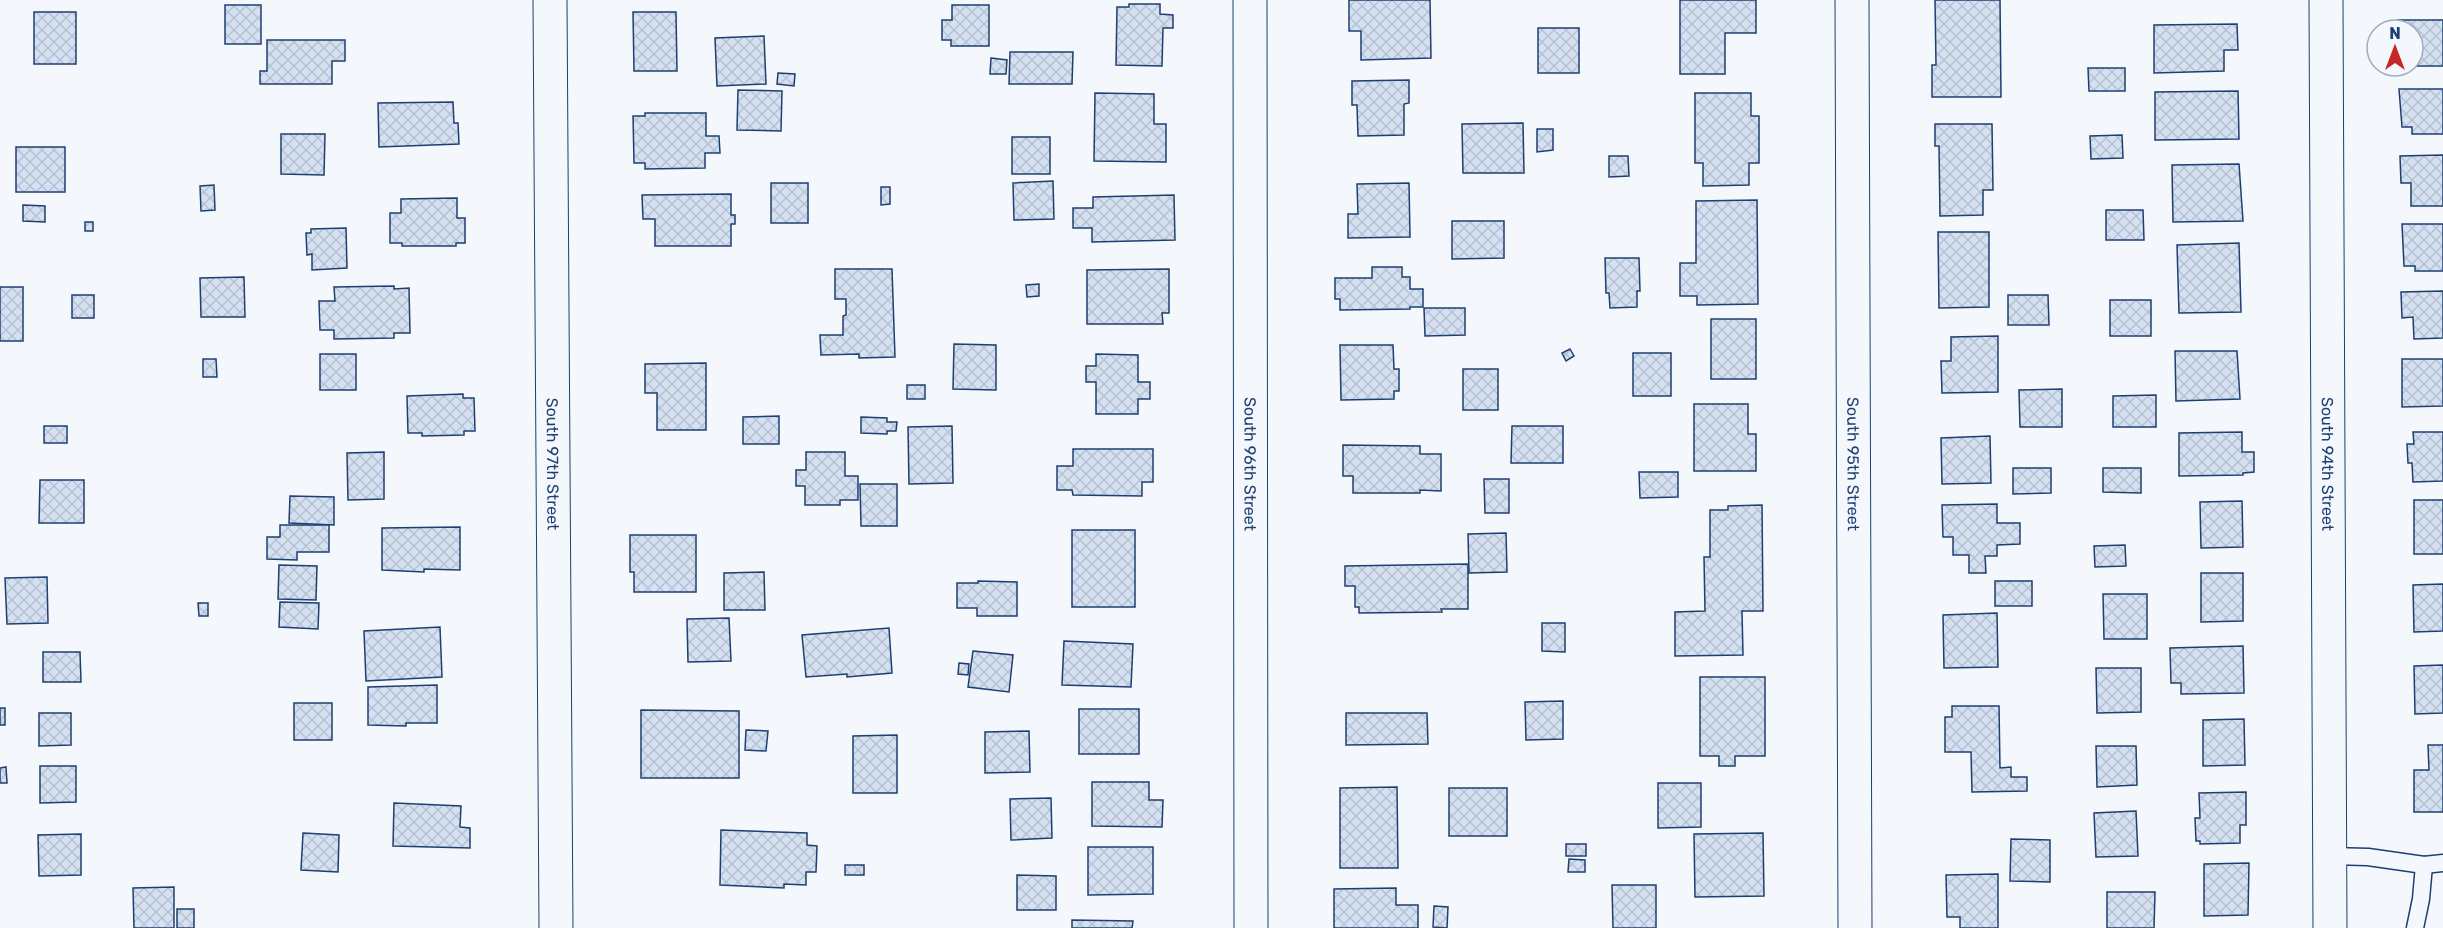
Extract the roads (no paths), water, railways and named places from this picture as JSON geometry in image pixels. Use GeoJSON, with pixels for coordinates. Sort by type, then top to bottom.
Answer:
{"type":"FeatureCollection","features":[{"type":"Feature","properties":{"kind":"street","name":"South 97th Street"},"geometry":{"type":"LineString","coordinates":[[550,0],[556,928]]}},
{"type":"Feature","properties":{"kind":"street","name":"South 96th Street"},"geometry":{"type":"LineString","coordinates":[[1250,0],[1251,928]]}},
{"type":"Feature","properties":{"kind":"street","name":"South 95th Street"},"geometry":{"type":"LineString","coordinates":[[1852,0],[1855,928]]}},
{"type":"Feature","properties":{"kind":"street","name":"South 94th Street"},"geometry":{"type":"LineString","coordinates":[[2326,0],[2330,928]]}},
{"type":"Feature","properties":{"kind":"lane"},"geometry":{"type":"LineString","coordinates":[[2330,856],[2368,857],[2424,865],[2443,863]]}},
{"type":"Feature","properties":{"kind":"lane"},"geometry":{"type":"LineString","coordinates":[[2415,928],[2421,899],[2424,865]]}}]}
